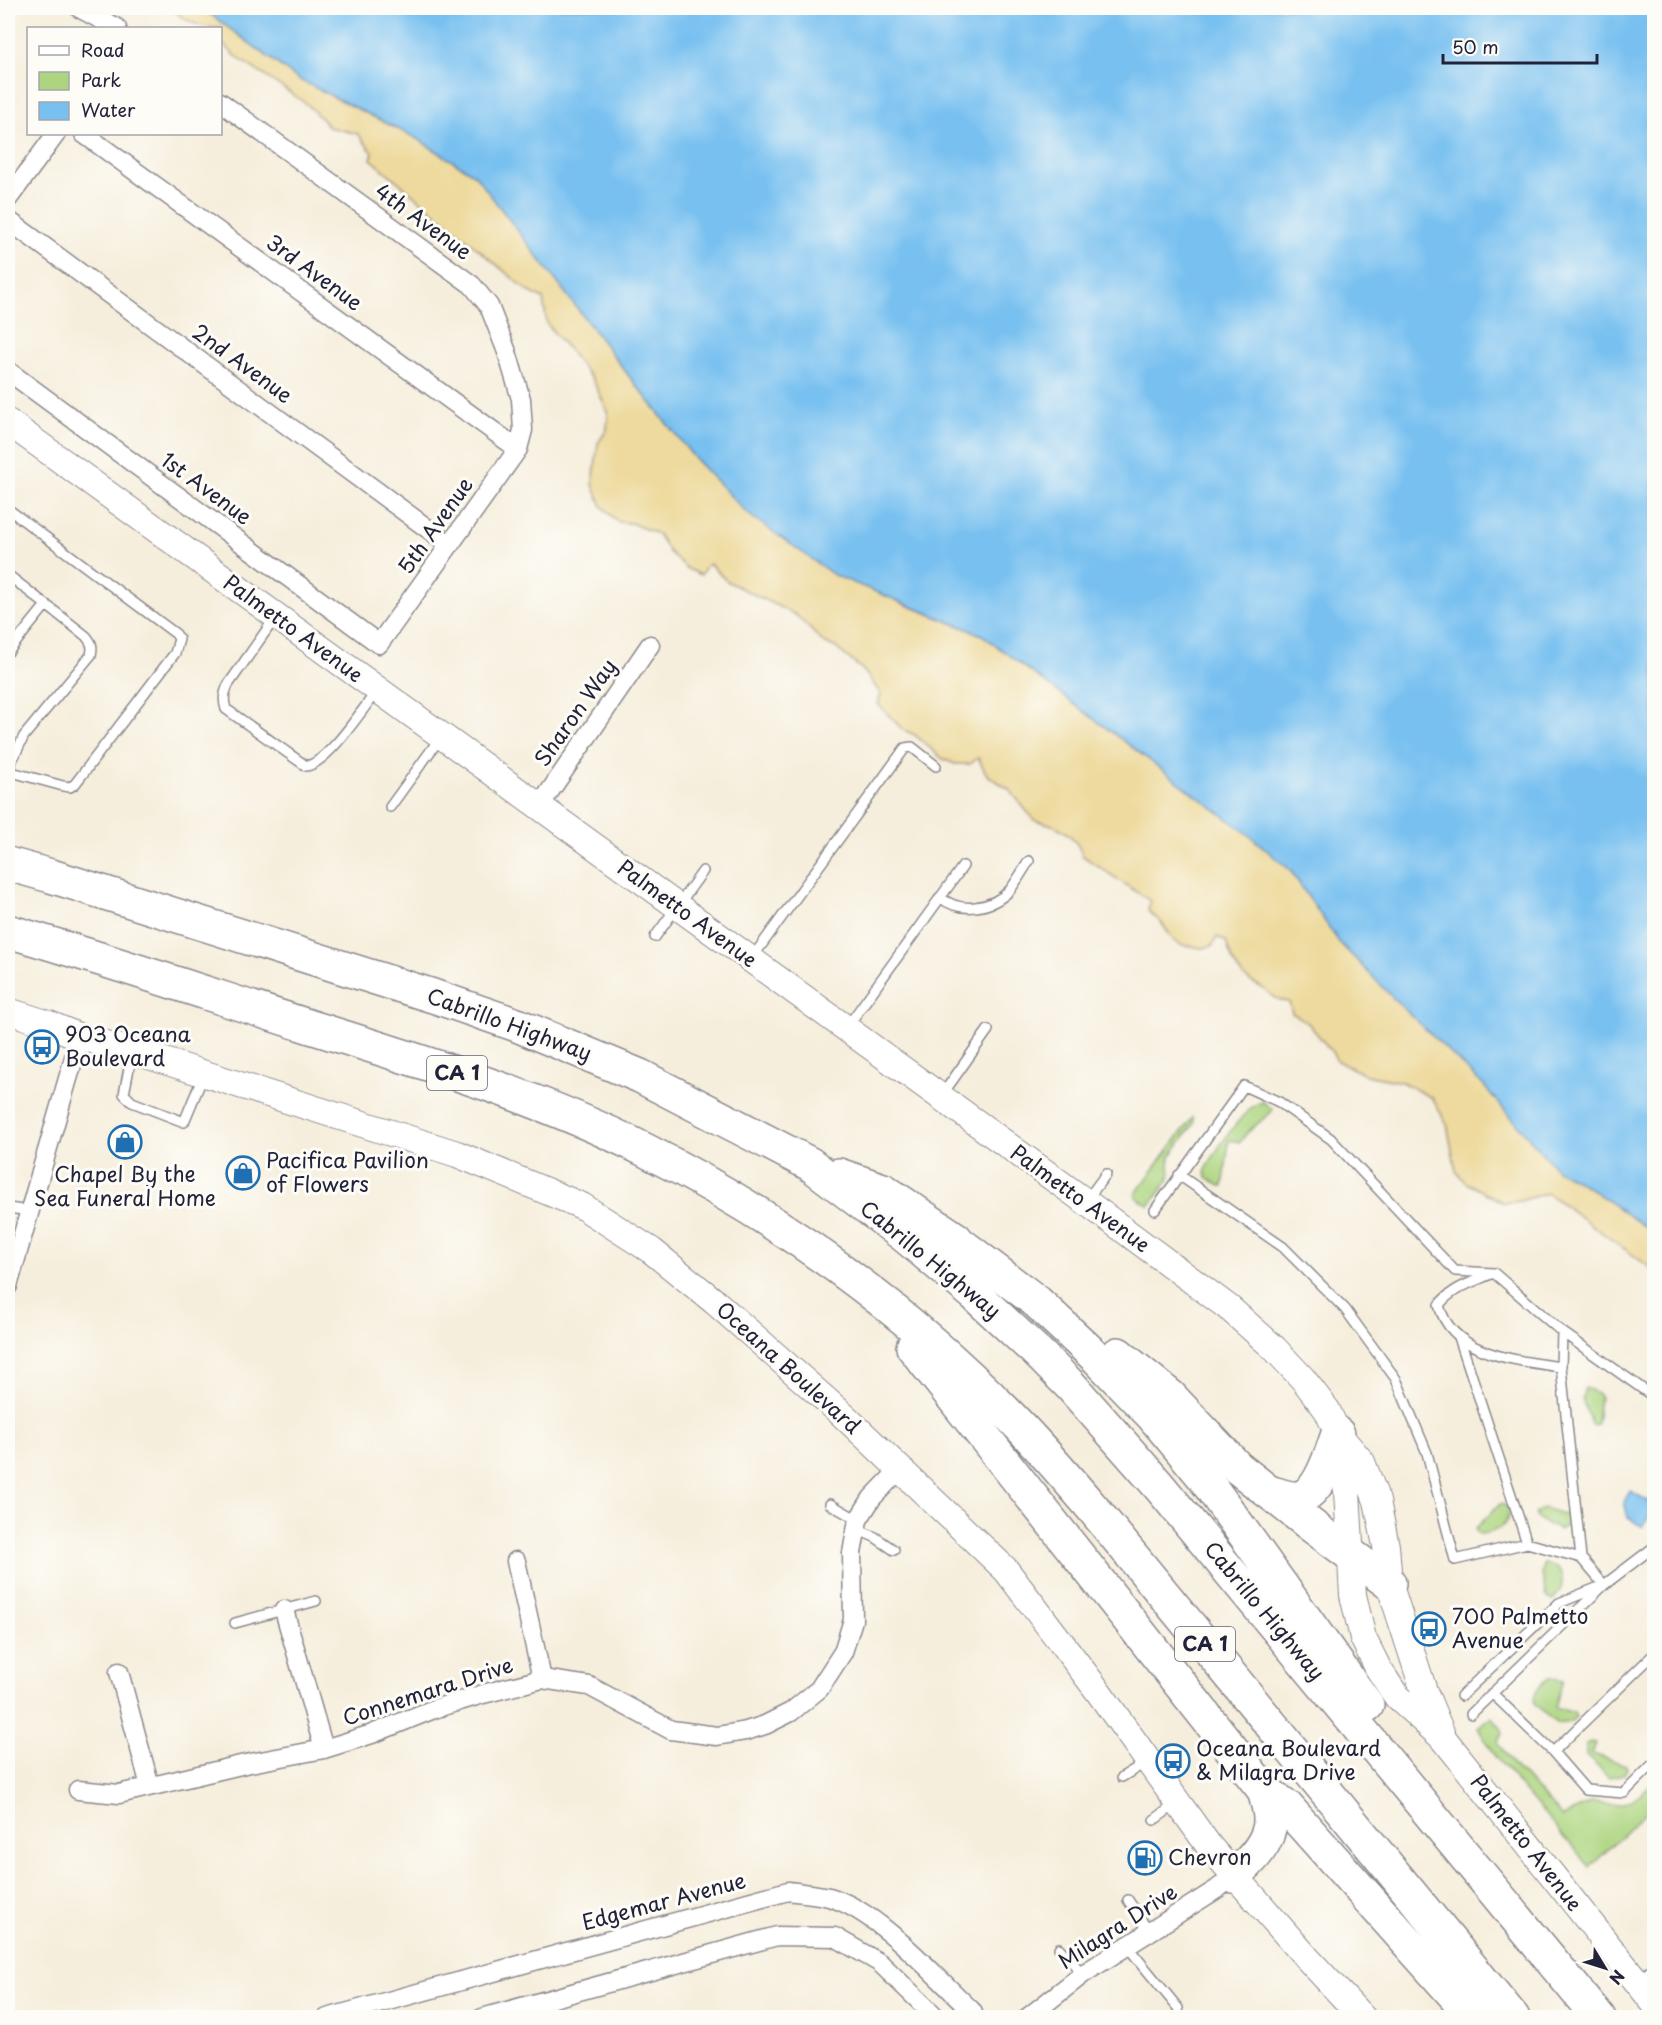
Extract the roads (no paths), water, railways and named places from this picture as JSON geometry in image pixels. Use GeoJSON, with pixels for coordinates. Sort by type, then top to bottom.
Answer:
{"type":"FeatureCollection","features":[{"type":"Feature","properties":{"kind":"highway","name":"Cabrillo Highway"},"geometry":{"type":"LineString","coordinates":[[8,864],[433,996],[517,1025],[640,1076],[810,1164],[906,1237],[974,1294],[1071,1386],[1152,1477],[1599,2018]]}},
{"type":"Feature","properties":{"kind":"highway","name":"CA 1"},"geometry":{"type":"LineString","coordinates":[[8,932],[443,1068],[527,1097],[648,1151],[725,1194],[800,1241],[872,1294],[973,1380],[1066,1477],[1514,2018]]}},
{"type":"Feature","properties":{"kind":"highway"},"geometry":{"type":"LineString","coordinates":[[810,1164],[883,1190],[1096,1336],[1170,1396],[1238,1468],[1389,1582]]}},
{"type":"Feature","properties":{"kind":"highway"},"geometry":{"type":"LineString","coordinates":[[938,1227],[1037,1302],[1098,1359],[1152,1415],[1202,1475],[1424,1781],[1442,1826]]}},
{"type":"Feature","properties":{"kind":"highway"},"geometry":{"type":"LineString","coordinates":[[872,1294],[1264,1790],[1286,1806],[1475,2018]]}},
{"type":"Feature","properties":{"kind":"highway"},"geometry":{"type":"LineString","coordinates":[[1269,1492],[1296,1498],[1309,1494],[1325,1470],[1338,1434]]}},
{"type":"Feature","properties":{"kind":"highway"},"geometry":{"type":"LineString","coordinates":[[1234,1876],[1256,1853],[1269,1830],[1270,1818],[1264,1790]]}},
{"type":"Feature","properties":{"kind":"street"},"geometry":{"type":"LineString","coordinates":[[79,8],[115,27]]}},
{"type":"Feature","properties":{"kind":"street","name":"4th Avenue"},"geometry":{"type":"LineString","coordinates":[[222,103],[472,285],[489,306],[507,352],[521,399],[523,430]]}},
{"type":"Feature","properties":{"kind":"street"},"geometry":{"type":"LineString","coordinates":[[8,199],[55,135]]}},
{"type":"Feature","properties":{"kind":"street","name":"3rd Avenue"},"geometry":{"type":"LineString","coordinates":[[85,135],[518,450]]}},
{"type":"Feature","properties":{"kind":"street","name":"2nd Avenue"},"geometry":{"type":"LineString","coordinates":[[8,220],[450,545]]}},
{"type":"Feature","properties":{"kind":"street","name":"1st Avenue"},"geometry":{"type":"LineString","coordinates":[[8,371],[379,644]]}},
{"type":"Feature","properties":{"kind":"street","name":"Palmetto Avenue"},"geometry":{"type":"LineString","coordinates":[[9,426],[276,616],[1086,1202],[1229,1308],[1274,1348],[1303,1379],[1327,1410],[1338,1434],[1347,1491],[1353,1595],[1363,1638],[1378,1668],[1397,1698],[1444,1739],[1650,1987]]}},
{"type":"Feature","properties":{"kind":"street","name":"5th Avenue"},"geometry":{"type":"LineString","coordinates":[[379,644],[518,450],[523,430]]}},
{"type":"Feature","properties":{"kind":"street","name":"Sharon Way"},"geometry":{"type":"LineString","coordinates":[[538,807],[650,645]]}},
{"type":"Feature","properties":{"kind":"street","name":"Oceana Boulevard"},"geometry":{"type":"LineString","coordinates":[[8,1011],[80,1037],[133,1051],[457,1154],[582,1206],[652,1251],[715,1302],[843,1415],[1006,1570],[1149,1761],[1209,1846],[1306,1958],[1363,2018]]}},
{"type":"Feature","properties":{"kind":"street"},"geometry":{"type":"LineString","coordinates":[[8,1286],[80,1037]]}},
{"type":"Feature","properties":{"kind":"street","name":"Palmetto Avenue"},"geometry":{"type":"LineString","coordinates":[[1338,1434],[1362,1462],[1377,1501],[1386,1546],[1389,1582],[1424,1691],[1444,1739]]}},
{"type":"Feature","properties":{"kind":"street","name":"Connemara Drive"},"geometry":{"type":"LineString","coordinates":[[78,1790],[119,1794],[324,1749],[372,1734],[434,1709],[542,1679],[589,1686],[671,1730],[717,1736],[765,1725],[791,1712],[819,1689],[843,1652],[853,1620],[852,1553],[857,1525],[872,1498],[899,1470]]}},
{"type":"Feature","properties":{"kind":"street"},"geometry":{"type":"LineString","coordinates":[[516,1561],[542,1679]]}},
{"type":"Feature","properties":{"kind":"street"},"geometry":{"type":"LineString","coordinates":[[284,1610],[324,1749]]}},
{"type":"Feature","properties":{"kind":"street"},"geometry":{"type":"LineString","coordinates":[[119,1672],[150,1786]]}},
{"type":"Feature","properties":{"kind":"street","name":"Milagra Drive"},"geometry":{"type":"LineString","coordinates":[[1027,2018],[1083,1974],[1234,1876]]}},
{"type":"Feature","properties":{"kind":"street","name":"Edgemar Avenue"},"geometry":{"type":"LineString","coordinates":[[327,2018],[788,1891],[830,1898],[862,1914],[890,1933],[972,2011],[975,2018]]}},
{"type":"Feature","properties":{"kind":"street"},"geometry":{"type":"LineString","coordinates":[[482,2018],[777,1936],[835,1937],[880,1963],[937,2018]]}},
{"type":"Feature","properties":{"kind":"lane"},"geometry":{"type":"LineString","coordinates":[[8,509],[176,634],[179,639],[175,653],[75,784],[69,788],[8,770],[24,736],[91,655],[91,642],[8,575]]}},
{"type":"Feature","properties":{"kind":"lane"},"geometry":{"type":"LineString","coordinates":[[8,652],[46,605]]}},
{"type":"Feature","properties":{"kind":"lane"},"geometry":{"type":"LineString","coordinates":[[276,616],[228,685],[224,693],[226,709],[306,766],[313,766],[327,755],[378,690]]}},
{"type":"Feature","properties":{"kind":"lane"},"geometry":{"type":"LineString","coordinates":[[390,807],[441,736]]}},
{"type":"Feature","properties":{"kind":"lane"},"geometry":{"type":"LineString","coordinates":[[751,960],[905,748],[912,747],[936,766]]}},
{"type":"Feature","properties":{"kind":"lane"},"geometry":{"type":"LineString","coordinates":[[940,897],[948,903],[965,909],[982,906],[1009,891],[1029,861]]}},
{"type":"Feature","properties":{"kind":"lane"},"geometry":{"type":"LineString","coordinates":[[846,1029],[963,866]]}},
{"type":"Feature","properties":{"kind":"lane"},"geometry":{"type":"LineString","coordinates":[[655,937],[703,871]]}},
{"type":"Feature","properties":{"kind":"lane"},"geometry":{"type":"LineString","coordinates":[[941,1097],[988,1030]]}},
{"type":"Feature","properties":{"kind":"lane"},"geometry":{"type":"LineString","coordinates":[[133,1051],[124,1094],[132,1102],[184,1122],[204,1074]]}},
{"type":"Feature","properties":{"kind":"lane"},"geometry":{"type":"LineString","coordinates":[[1155,1210],[1244,1086],[1279,1102],[1331,1139],[1455,1271],[1494,1273],[1562,1332],[1654,1397]]}},
{"type":"Feature","properties":{"kind":"lane"},"geometry":{"type":"LineString","coordinates":[[1086,1202],[1106,1174]]}},
{"type":"Feature","properties":{"kind":"lane"},"geometry":{"type":"LineString","coordinates":[[1179,1175],[1283,1247],[1345,1309],[1396,1379],[1428,1453],[1455,1560],[1527,1542],[1581,1558],[1604,1585]]}},
{"type":"Feature","properties":{"kind":"lane"},"geometry":{"type":"LineString","coordinates":[[8,1208],[30,1211]]}},
{"type":"Feature","properties":{"kind":"lane"},"geometry":{"type":"LineString","coordinates":[[1494,1273],[1454,1290],[1439,1305],[1442,1316],[1469,1345],[1511,1359],[1561,1368]]}},
{"type":"Feature","properties":{"kind":"lane"},"geometry":{"type":"LineString","coordinates":[[1562,1332],[1561,1368],[1581,1558]]}},
{"type":"Feature","properties":{"kind":"lane"},"geometry":{"type":"LineString","coordinates":[[1459,1336],[1527,1542]]}},
{"type":"Feature","properties":{"kind":"lane"},"geometry":{"type":"LineString","coordinates":[[830,1504],[894,1550]]}},
{"type":"Feature","properties":{"kind":"lane"},"geometry":{"type":"LineString","coordinates":[[1471,1714],[1604,1585],[1654,1547]]}},
{"type":"Feature","properties":{"kind":"lane"},"geometry":{"type":"LineString","coordinates":[[1461,1696],[1559,1603],[1604,1585]]}},
{"type":"Feature","properties":{"kind":"lane"},"geometry":{"type":"LineString","coordinates":[[235,1623],[316,1601]]}},
{"type":"Feature","properties":{"kind":"lane"},"geometry":{"type":"LineString","coordinates":[[1553,1752],[1654,1654]]}},
{"type":"Feature","properties":{"kind":"lane"},"geometry":{"type":"LineString","coordinates":[[1492,1693],[1553,1752],[1586,1790],[1624,1793],[1654,1763]]}},
{"type":"Feature","properties":{"kind":"lane"},"geometry":{"type":"LineString","coordinates":[[1122,1777],[1149,1761]]}},
{"type":"Feature","properties":{"kind":"lane"},"geometry":{"type":"LineString","coordinates":[[1154,1820],[1179,1803]]}},
{"type":"Feature","properties":{"kind":"lane"},"geometry":{"type":"LineString","coordinates":[[1128,1900],[1149,1932]]}},
{"type":"Feature","properties":{"kind":"lane"},"geometry":{"type":"LineString","coordinates":[[1127,1946],[1178,2008]]}},
{"type":"Feature","properties":{"kind":"lane"},"geometry":{"type":"LineString","coordinates":[[1059,1948],[1083,1974]]}},
{"type":"Feature","properties":{"kind":"water"},"geometry":{"type":"Polygon","coordinates":[[[202,8],[1654,8],[1654,1233],[1588,1187],[1557,1170],[1483,1085],[1339,942],[1290,870],[1248,834],[982,635],[834,575],[748,514],[696,460],[475,175],[416,138],[298,79],[202,8]]]}},
{"type":"Feature","properties":{"kind":"water"},"geometry":{"type":"Polygon","coordinates":[[[1630,1491],[1650,1502],[1650,1507],[1653,1509],[1643,1527],[1628,1518],[1624,1502],[1630,1491]]]}},
{"type":"Feature","properties":{"kind":"place","name":"903 Oceana Boulevard"},"geometry":{"type":"Point","coordinates":[42,1047]}},
{"type":"Feature","properties":{"kind":"place","name":"Chapel By the Sea Funeral Home"},"geometry":{"type":"Point","coordinates":[125,1142]}},
{"type":"Feature","properties":{"kind":"place","name":"Pacifica Pavilion of Flowers"},"geometry":{"type":"Point","coordinates":[243,1173]}},
{"type":"Feature","properties":{"kind":"place","name":"700 Palmetto Avenue"},"geometry":{"type":"Point","coordinates":[1429,1629]}},
{"type":"Feature","properties":{"kind":"place","name":"Oceana Boulevard & Milagra Drive"},"geometry":{"type":"Point","coordinates":[1173,1761]}},
{"type":"Feature","properties":{"kind":"place","name":"Chevron"},"geometry":{"type":"Point","coordinates":[1145,1858]}}]}
